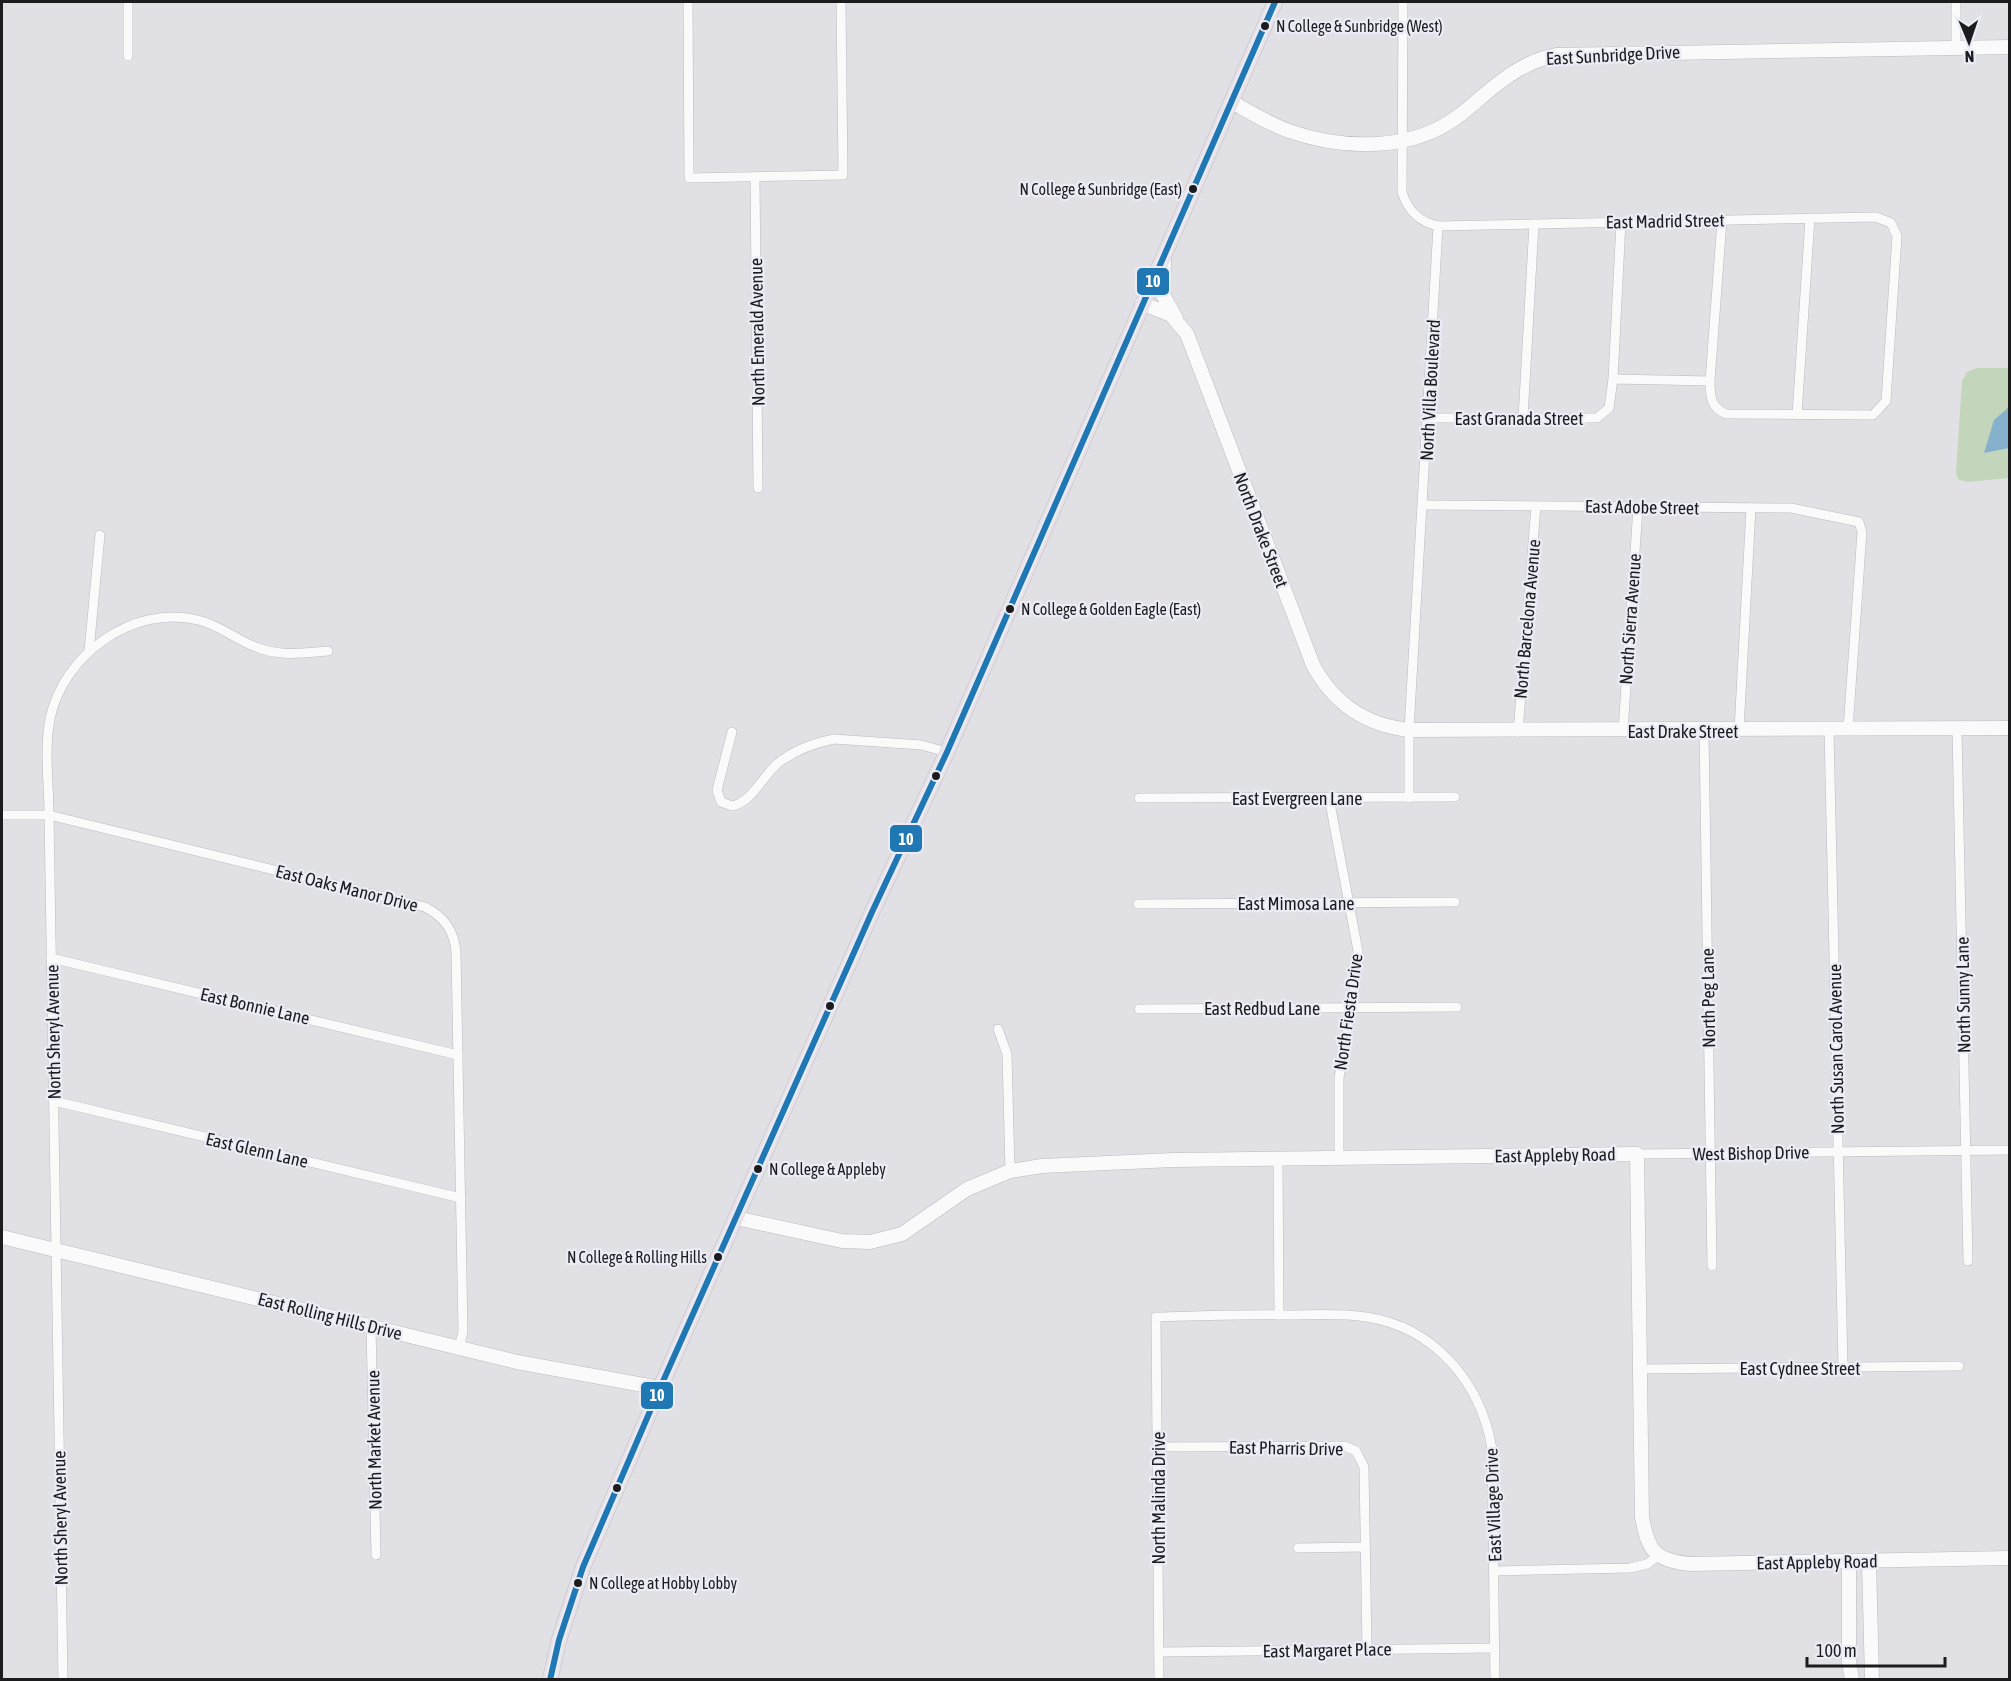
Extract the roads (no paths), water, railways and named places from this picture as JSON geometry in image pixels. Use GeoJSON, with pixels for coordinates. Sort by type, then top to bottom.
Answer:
{"type":"FeatureCollection","features":[{"type":"Feature","properties":{"kind":"main road"},"geometry":{"type":"LineString","coordinates":[[550,1680],[559,1640],[580,1574],[660,1388],[872,912],[947,752],[1275,2]]}},
{"type":"Feature","properties":{"kind":"street"},"geometry":{"type":"LineString","coordinates":[[128,2],[128,57]]}},
{"type":"Feature","properties":{"kind":"street"},"geometry":{"type":"LineString","coordinates":[[688,2],[689,178],[843,175],[841,2]]}},
{"type":"Feature","properties":{"kind":"street"},"geometry":{"type":"LineString","coordinates":[[1403,2],[1401,184],[1404,200],[1421,220],[1438,226]]}},
{"type":"Feature","properties":{"kind":"street"},"geometry":{"type":"LineString","coordinates":[[1956,2],[1956,48]]}},
{"type":"Feature","properties":{"kind":"street","name":"East Sunbridge Drive"},"geometry":{"type":"LineString","coordinates":[[1232,102],[1287,131],[1324,141],[1369,144],[1401,140],[1440,128],[1528,62],[1557,55],[2010,47]]}},
{"type":"Feature","properties":{"kind":"street","name":"North Emerald Avenue"},"geometry":{"type":"LineString","coordinates":[[755,177],[758,488]]}},
{"type":"Feature","properties":{"kind":"street","name":"East Madrid Street"},"geometry":{"type":"LineString","coordinates":[[1438,226],[1876,217],[1891,223],[1897,236],[1886,401],[1879,411],[1865,417],[1797,415]]}},
{"type":"Feature","properties":{"kind":"street"},"geometry":{"type":"LineString","coordinates":[[1722,220],[1710,381],[1711,400],[1720,412],[1797,415],[1810,218]]}},
{"type":"Feature","properties":{"kind":"street"},"geometry":{"type":"LineString","coordinates":[[1621,222],[1613,380],[1710,381]]}},
{"type":"Feature","properties":{"kind":"street"},"geometry":{"type":"LineString","coordinates":[[1523,418],[1534,224]]}},
{"type":"Feature","properties":{"kind":"street","name":"North Villa Boulevard"},"geometry":{"type":"LineString","coordinates":[[1409,798],[1409,730],[1429,418],[1438,226]]}},
{"type":"Feature","properties":{"kind":"street","name":"North Drake Street"},"geometry":{"type":"LineString","coordinates":[[1165,251],[1163,295],[1187,334],[1316,671],[1332,695],[1352,712],[1375,723],[1409,730]]}},
{"type":"Feature","properties":{"kind":"street"},"geometry":{"type":"LineString","coordinates":[[1142,303],[1177,320]]}},
{"type":"Feature","properties":{"kind":"street","name":"East Granada Street"},"geometry":{"type":"LineString","coordinates":[[1429,418],[1597,418],[1609,408],[1613,380]]}},
{"type":"Feature","properties":{"kind":"street","name":"East Adobe Street"},"geometry":{"type":"LineString","coordinates":[[1424,504],[1804,510],[1858,522],[1862,532],[1848,729]]}},
{"type":"Feature","properties":{"kind":"street","name":"North Barcelona Avenue"},"geometry":{"type":"LineString","coordinates":[[1518,732],[1536,506]]}},
{"type":"Feature","properties":{"kind":"street","name":"North Sierra Avenue"},"geometry":{"type":"LineString","coordinates":[[1623,731],[1638,507]]}},
{"type":"Feature","properties":{"kind":"street"},"geometry":{"type":"LineString","coordinates":[[1739,730],[1751,508]]}},
{"type":"Feature","properties":{"kind":"street"},"geometry":{"type":"LineString","coordinates":[[88,651],[100,536]]}},
{"type":"Feature","properties":{"kind":"street","name":"North Sheryl Avenue"},"geometry":{"type":"LineString","coordinates":[[63,1680],[49,815],[50,718],[60,690],[88,651],[122,629],[157,620],[197,619],[219,627],[255,647],[273,652],[290,654],[328,651]]}},
{"type":"Feature","properties":{"kind":"street","name":"East Drake Street"},"geometry":{"type":"LineString","coordinates":[[1409,730],[1518,732],[2010,728]]}},
{"type":"Feature","properties":{"kind":"street","name":"North Susan Carol Avenue"},"geometry":{"type":"LineString","coordinates":[[1829,729],[1843,1368]]}},
{"type":"Feature","properties":{"kind":"street","name":"North Sunny Lane"},"geometry":{"type":"LineString","coordinates":[[1957,729],[1968,1261]]}},
{"type":"Feature","properties":{"kind":"street","name":"North Peg Lane"},"geometry":{"type":"LineString","coordinates":[[1704,730],[1712,1266]]}},
{"type":"Feature","properties":{"kind":"street"},"geometry":{"type":"LineString","coordinates":[[732,732],[717,790],[721,802],[732,806],[745,800],[776,765],[819,742],[834,739],[921,745],[947,752]]}},
{"type":"Feature","properties":{"kind":"street","name":"East Evergreen Lane"},"geometry":{"type":"LineString","coordinates":[[1139,798],[1455,797]]}},
{"type":"Feature","properties":{"kind":"street","name":"North Fiesta Drive"},"geometry":{"type":"LineString","coordinates":[[1329,798],[1357,936],[1358,964],[1339,1078],[1339,1158]]}},
{"type":"Feature","properties":{"kind":"street","name":"East Oaks Manor Drive"},"geometry":{"type":"LineString","coordinates":[[2,815],[49,815],[425,907],[434,911],[449,926],[455,944],[458,1055],[463,1332],[459,1347]]}},
{"type":"Feature","properties":{"kind":"street","name":"East Mimosa Lane"},"geometry":{"type":"LineString","coordinates":[[1138,904],[1455,902]]}},
{"type":"Feature","properties":{"kind":"street","name":"East Bonnie Lane"},"geometry":{"type":"LineString","coordinates":[[51,958],[458,1055]]}},
{"type":"Feature","properties":{"kind":"street","name":"East Redbud Lane"},"geometry":{"type":"LineString","coordinates":[[1139,1009],[1457,1007]]}},
{"type":"Feature","properties":{"kind":"street"},"geometry":{"type":"LineString","coordinates":[[998,1029],[1007,1054],[1010,1171]]}},
{"type":"Feature","properties":{"kind":"street","name":"East Glenn Lane"},"geometry":{"type":"LineString","coordinates":[[54,1101],[461,1198]]}},
{"type":"Feature","properties":{"kind":"street","name":"West Bishop Drive"},"geometry":{"type":"LineString","coordinates":[[1637,1154],[2010,1150]]}},
{"type":"Feature","properties":{"kind":"street","name":"East Appleby Road"},"geometry":{"type":"LineString","coordinates":[[736,1218],[842,1241],[882,1241],[902,1234],[967,1190],[1010,1171],[1085,1162],[1637,1154],[1642,1517],[1648,1542],[1658,1556],[1667,1561],[1691,1564],[2010,1558]]}},
{"type":"Feature","properties":{"kind":"street"},"geometry":{"type":"LineString","coordinates":[[1278,1158],[1279,1315]]}},
{"type":"Feature","properties":{"kind":"street","name":"East Rolling Hills Drive"},"geometry":{"type":"LineString","coordinates":[[2,1237],[517,1362],[660,1388]]}},
{"type":"Feature","properties":{"kind":"street","name":"East Village Drive"},"geometry":{"type":"LineString","coordinates":[[1156,1317],[1348,1315],[1390,1322],[1426,1340],[1456,1367],[1478,1400],[1490,1434],[1493,1464],[1496,1680]]}},
{"type":"Feature","properties":{"kind":"street","name":"North Malinda Drive"},"geometry":{"type":"LineString","coordinates":[[1156,1317],[1159,1680]]}},
{"type":"Feature","properties":{"kind":"street","name":"North Market Avenue"},"geometry":{"type":"LineString","coordinates":[[371,1326],[376,1555]]}},
{"type":"Feature","properties":{"kind":"street","name":"East Cydnee Street"},"geometry":{"type":"LineString","coordinates":[[1641,1369],[1959,1366]]}},
{"type":"Feature","properties":{"kind":"street","name":"East Pharris Drive"},"geometry":{"type":"LineString","coordinates":[[1158,1447],[1344,1446],[1356,1451],[1364,1467],[1367,1650]]}},
{"type":"Feature","properties":{"kind":"street"},"geometry":{"type":"LineString","coordinates":[[1298,1548],[1365,1546]]}},
{"type":"Feature","properties":{"kind":"street"},"geometry":{"type":"LineString","coordinates":[[1495,1571],[1630,1569],[1647,1564],[1658,1556]]}},
{"type":"Feature","properties":{"kind":"street"},"geometry":{"type":"LineString","coordinates":[[1849,1561],[1851,1680]]}},
{"type":"Feature","properties":{"kind":"street"},"geometry":{"type":"LineString","coordinates":[[1869,1561],[1872,1680]]}},
{"type":"Feature","properties":{"kind":"street","name":"East Margaret Place"},"geometry":{"type":"LineString","coordinates":[[1159,1652],[1495,1648]]}},
{"type":"Feature","properties":{"kind":"water"},"geometry":{"type":"Polygon","coordinates":[[[2009,407],[2009,448],[1984,453],[1994,420],[2009,407]]]}},
{"type":"Feature","properties":{"kind":"place","name":"N College & Sunbridge (West)"},"geometry":{"type":"Point","coordinates":[1265,26]}},
{"type":"Feature","properties":{"kind":"place","name":"N College & Sunbridge (East)"},"geometry":{"type":"Point","coordinates":[1193,189]}},
{"type":"Feature","properties":{"kind":"place","name":"N College & Golden Eagle (East)"},"geometry":{"type":"Point","coordinates":[1010,609]}},
{"type":"Feature","properties":{"kind":"place","name":"N College & Appleby"},"geometry":{"type":"Point","coordinates":[758,1169]}},
{"type":"Feature","properties":{"kind":"place","name":"N College & Rolling Hills"},"geometry":{"type":"Point","coordinates":[718,1257]}},
{"type":"Feature","properties":{"kind":"place","name":"N College at Hobby Lobby"},"geometry":{"type":"Point","coordinates":[578,1583]}}]}
